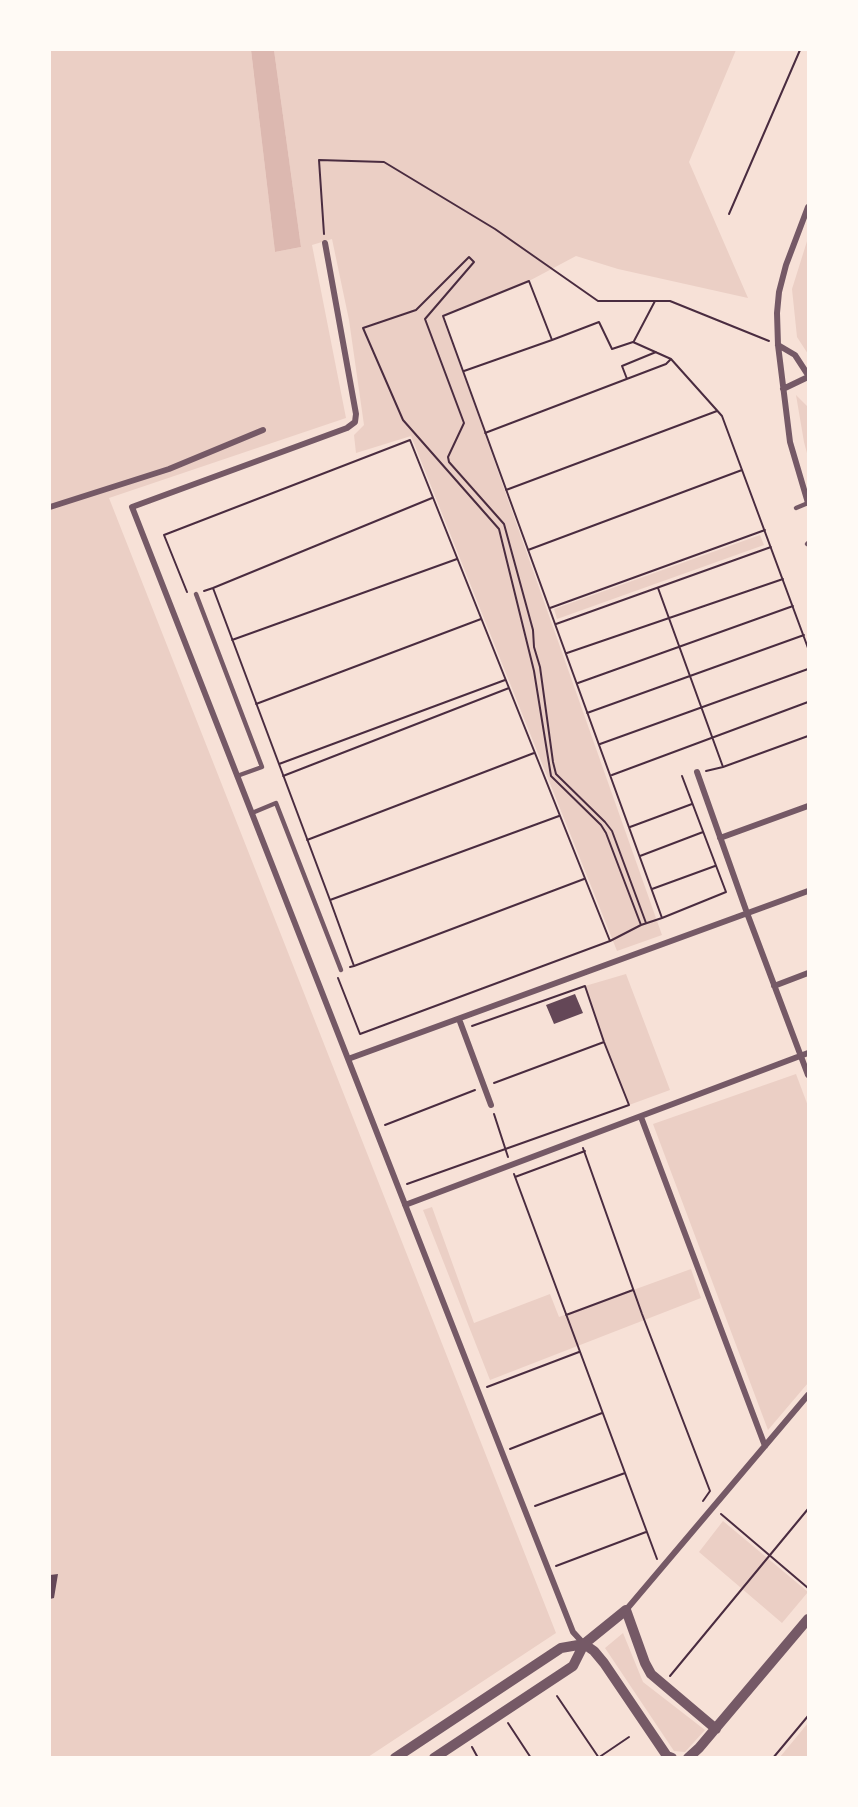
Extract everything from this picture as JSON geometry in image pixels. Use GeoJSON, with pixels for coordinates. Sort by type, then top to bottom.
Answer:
{"type":"FeatureCollection","features":[{"type":"Feature","properties":{"kind":"street"},"geometry":{"type":"LineString","coordinates":[[808,207],[786,265],[779,292],[778,345],[790,442],[808,503]]}},
{"type":"Feature","properties":{"kind":"street"},"geometry":{"type":"LineString","coordinates":[[325,243],[356,414],[355,422],[346,428],[132,507],[573,1632],[604,1663],[667,1756],[672,1758]]}},
{"type":"Feature","properties":{"kind":"street"},"geometry":{"type":"LineString","coordinates":[[778,345],[795,355],[808,376],[783,389]]}},
{"type":"Feature","properties":{"kind":"street"},"geometry":{"type":"LineString","coordinates":[[50,507],[169,469],[263,430]]}},
{"type":"Feature","properties":{"kind":"street"},"geometry":{"type":"LineString","coordinates":[[697,772],[808,1076]]}},
{"type":"Feature","properties":{"kind":"street"},"geometry":{"type":"LineString","coordinates":[[720,838],[808,806]]}},
{"type":"Feature","properties":{"kind":"street"},"geometry":{"type":"LineString","coordinates":[[348,1059],[808,891]]}},
{"type":"Feature","properties":{"kind":"street"},"geometry":{"type":"LineString","coordinates":[[774,986],[808,973]]}},
{"type":"Feature","properties":{"kind":"street"},"geometry":{"type":"LineString","coordinates":[[459,1019],[491,1105]]}},
{"type":"Feature","properties":{"kind":"street"},"geometry":{"type":"LineString","coordinates":[[405,1205],[808,1053]]}},
{"type":"Feature","properties":{"kind":"street"},"geometry":{"type":"LineString","coordinates":[[641,1117],[765,1446]]}},
{"type":"Feature","properties":{"kind":"street"},"geometry":{"type":"LineString","coordinates":[[434,1758],[573,1666],[584,1644],[626,1610],[808,1395]]}},
{"type":"Feature","properties":{"kind":"street"},"geometry":{"type":"LineString","coordinates":[[626,1610],[651,1674],[716,1729]]}},
{"type":"Feature","properties":{"kind":"street"},"geometry":{"type":"LineString","coordinates":[[688,1758],[699,1749],[808,1619]]}},
{"type":"Feature","properties":{"kind":"street"},"geometry":{"type":"LineString","coordinates":[[395,1758],[561,1648],[584,1644]]}},
{"type":"Feature","properties":{"kind":"lane"},"geometry":{"type":"LineString","coordinates":[[796,508],[808,503]]}},
{"type":"Feature","properties":{"kind":"lane"},"geometry":{"type":"LineString","coordinates":[[196,594],[262,767],[237,776]]}},
{"type":"Feature","properties":{"kind":"lane"},"geometry":{"type":"LineString","coordinates":[[252,813],[276,803],[341,970]]}},
{"type":"Feature","properties":{"kind":"path"},"geometry":{"type":"LineString","coordinates":[[729,214],[800,50]]}},
{"type":"Feature","properties":{"kind":"path"},"geometry":{"type":"LineString","coordinates":[[325,243],[320,160],[384,162],[495,229],[598,301],[670,301],[778,345]]}},
{"type":"Feature","properties":{"kind":"path"},"geometry":{"type":"LineString","coordinates":[[641,925],[606,833],[601,825],[551,776],[534,671],[499,529],[403,420],[363,328],[416,310],[468,257],[474,262],[424,319],[464,423],[448,457],[449,462],[504,524],[533,630],[556,774],[612,831],[645,923]]}},
{"type":"Feature","properties":{"kind":"path"},"geometry":{"type":"LineString","coordinates":[[552,340],[529,281],[443,316],[662,918]]}},
{"type":"Feature","properties":{"kind":"path"},"geometry":{"type":"LineString","coordinates":[[633,342],[655,301]]}},
{"type":"Feature","properties":{"kind":"path"},"geometry":{"type":"LineString","coordinates":[[463,371],[599,322],[612,349],[633,342],[670,358],[722,416],[808,648]]}},
{"type":"Feature","properties":{"kind":"path"},"geometry":{"type":"LineString","coordinates":[[627,379],[622,366],[656,352]]}},
{"type":"Feature","properties":{"kind":"path"},"geometry":{"type":"LineString","coordinates":[[485,433],[666,364],[670,358]]}},
{"type":"Feature","properties":{"kind":"path"},"geometry":{"type":"LineString","coordinates":[[506,490],[717,411]]}},
{"type":"Feature","properties":{"kind":"path"},"geometry":{"type":"LineString","coordinates":[[433,498],[189,597],[164,535],[410,440],[610,940]]}},
{"type":"Feature","properties":{"kind":"path"},"geometry":{"type":"LineString","coordinates":[[528,550],[742,470]]}},
{"type":"Feature","properties":{"kind":"path"},"geometry":{"type":"LineString","coordinates":[[549,608],[765,530]]}},
{"type":"Feature","properties":{"kind":"path"},"geometry":{"type":"LineString","coordinates":[[555,624],[771,547]]}},
{"type":"Feature","properties":{"kind":"path"},"geometry":{"type":"LineString","coordinates":[[232,640],[457,559]]}},
{"type":"Feature","properties":{"kind":"path"},"geometry":{"type":"LineString","coordinates":[[566,654],[783,579]]}},
{"type":"Feature","properties":{"kind":"path"},"geometry":{"type":"LineString","coordinates":[[213,588],[354,966]]}},
{"type":"Feature","properties":{"kind":"path"},"geometry":{"type":"LineString","coordinates":[[658,588],[723,767]]}},
{"type":"Feature","properties":{"kind":"path"},"geometry":{"type":"LineString","coordinates":[[577,683],[793,606]]}},
{"type":"Feature","properties":{"kind":"path"},"geometry":{"type":"LineString","coordinates":[[256,704],[481,619]]}},
{"type":"Feature","properties":{"kind":"path"},"geometry":{"type":"LineString","coordinates":[[587,713],[804,635]]}},
{"type":"Feature","properties":{"kind":"path"},"geometry":{"type":"LineString","coordinates":[[599,745],[808,669]]}},
{"type":"Feature","properties":{"kind":"path"},"geometry":{"type":"LineString","coordinates":[[279,764],[505,680]]}},
{"type":"Feature","properties":{"kind":"path"},"geometry":{"type":"LineString","coordinates":[[283,776],[509,688]]}},
{"type":"Feature","properties":{"kind":"path"},"geometry":{"type":"LineString","coordinates":[[610,776],[808,702]]}},
{"type":"Feature","properties":{"kind":"path"},"geometry":{"type":"LineString","coordinates":[[697,772],[723,767],[808,736]]}},
{"type":"Feature","properties":{"kind":"path"},"geometry":{"type":"LineString","coordinates":[[307,840],[535,753]]}},
{"type":"Feature","properties":{"kind":"path"},"geometry":{"type":"LineString","coordinates":[[585,879],[341,970],[337,976],[360,1035],[610,940],[645,923],[726,892],[682,776]]}},
{"type":"Feature","properties":{"kind":"path"},"geometry":{"type":"LineString","coordinates":[[629,827],[692,804]]}},
{"type":"Feature","properties":{"kind":"path"},"geometry":{"type":"LineString","coordinates":[[330,900],[560,816]]}},
{"type":"Feature","properties":{"kind":"path"},"geometry":{"type":"LineString","coordinates":[[640,856],[703,832]]}},
{"type":"Feature","properties":{"kind":"path"},"geometry":{"type":"LineString","coordinates":[[652,889],[716,866]]}},
{"type":"Feature","properties":{"kind":"path"},"geometry":{"type":"LineString","coordinates":[[405,1184],[629,1105],[585,986]]}},
{"type":"Feature","properties":{"kind":"path"},"geometry":{"type":"LineString","coordinates":[[491,1105],[565,1315],[658,1562]]}},
{"type":"Feature","properties":{"kind":"path"},"geometry":{"type":"LineString","coordinates":[[580,1140],[633,1290],[710,1491]]}},
{"type":"Feature","properties":{"kind":"path"},"geometry":{"type":"LineString","coordinates":[[515,1177],[585,1151]]}},
{"type":"Feature","properties":{"kind":"path"},"geometry":{"type":"LineString","coordinates":[[565,1315],[633,1290]]}},
{"type":"Feature","properties":{"kind":"path"},"geometry":{"type":"LineString","coordinates":[[486,1387],[579,1352]]}},
{"type":"Feature","properties":{"kind":"path"},"geometry":{"type":"LineString","coordinates":[[510,1449],[602,1413]]}},
{"type":"Feature","properties":{"kind":"path"},"geometry":{"type":"LineString","coordinates":[[532,1507],[625,1473]]}},
{"type":"Feature","properties":{"kind":"path"},"geometry":{"type":"LineString","coordinates":[[713,1507],[808,1588]]}},
{"type":"Feature","properties":{"kind":"path"},"geometry":{"type":"LineString","coordinates":[[663,1685],[808,1509]]}},
{"type":"Feature","properties":{"kind":"path"},"geometry":{"type":"LineString","coordinates":[[555,1566],[646,1532]]}},
{"type":"Feature","properties":{"kind":"path"},"geometry":{"type":"LineString","coordinates":[[557,1696],[598,1757],[629,1737]]}},
{"type":"Feature","properties":{"kind":"path"},"geometry":{"type":"LineString","coordinates":[[773,1758],[808,1716]]}},
{"type":"Feature","properties":{"kind":"path"},"geometry":{"type":"LineString","coordinates":[[508,1723],[531,1758]]}},
{"type":"Feature","properties":{"kind":"path"},"geometry":{"type":"LineString","coordinates":[[472,1747],[478,1758]]}},
{"type":"Feature","properties":{"kind":"shaded area"},"geometry":{"type":"Polygon","coordinates":[[[50,50],[251,50],[275,252],[301,247],[274,50],[736,50],[689,162],[748,298],[618,269],[576,256],[529,281],[443,316],[662,935],[617,951],[411,436],[356,453],[354,435],[364,425],[349,320],[332,239],[312,245],[346,418],[109,498],[556,1633],[368,1757],[50,1757],[50,50]]]}},
{"type":"Feature","properties":{"kind":"shaded area"},"geometry":{"type":"Polygon","coordinates":[[[251,50],[274,50],[301,247],[275,252],[251,50]]]}},
{"type":"Feature","properties":{"kind":"shaded area"},"geometry":{"type":"Polygon","coordinates":[[[808,238],[808,354],[797,337],[792,289],[808,238]]]}},
{"type":"Feature","properties":{"kind":"shaded area"},"geometry":{"type":"Polygon","coordinates":[[[796,395],[808,407],[808,457],[804,442],[796,395]]]}},
{"type":"Feature","properties":{"kind":"shaded area"},"geometry":{"type":"Polygon","coordinates":[[[760,535],[764,545],[557,619],[554,609],[760,535]]]}},
{"type":"Feature","properties":{"kind":"shaded area"},"geometry":{"type":"Polygon","coordinates":[[[626,974],[670,1090],[629,1105],[585,986],[626,974]]]}},
{"type":"Feature","properties":{"kind":"shaded area"},"geometry":{"type":"Polygon","coordinates":[[[796,1074],[808,1106],[808,1383],[768,1430],[653,1124],[796,1074]]]}},
{"type":"Feature","properties":{"kind":"shaded area"},"geometry":{"type":"Polygon","coordinates":[[[432,1207],[474,1323],[550,1294],[559,1317],[691,1269],[701,1298],[490,1380],[423,1210],[432,1207]]]}},
{"type":"Feature","properties":{"kind":"shaded area"},"geometry":{"type":"Polygon","coordinates":[[[723,1521],[808,1592],[782,1623],[699,1552],[723,1521]]]}},
{"type":"Feature","properties":{"kind":"shaded area"},"geometry":{"type":"Polygon","coordinates":[[[623,1633],[643,1682],[705,1730],[685,1752],[674,1751],[605,1648],[623,1633]]]}},
{"type":"Feature","properties":{"kind":"shaded area"},"geometry":{"type":"Polygon","coordinates":[[[808,1723],[808,1757],[780,1757],[808,1723]]]}},
{"type":"Feature","properties":{"kind":"building"},"geometry":{"type":"Polygon","coordinates":[[[575,994],[583,1013],[554,1024],[546,1005],[575,994]]]}},
{"type":"Feature","properties":{"kind":"building"},"geometry":{"type":"Polygon","coordinates":[[[58,1574],[54,1598],[50,1599],[50,1575],[58,1574]]]}}]}
